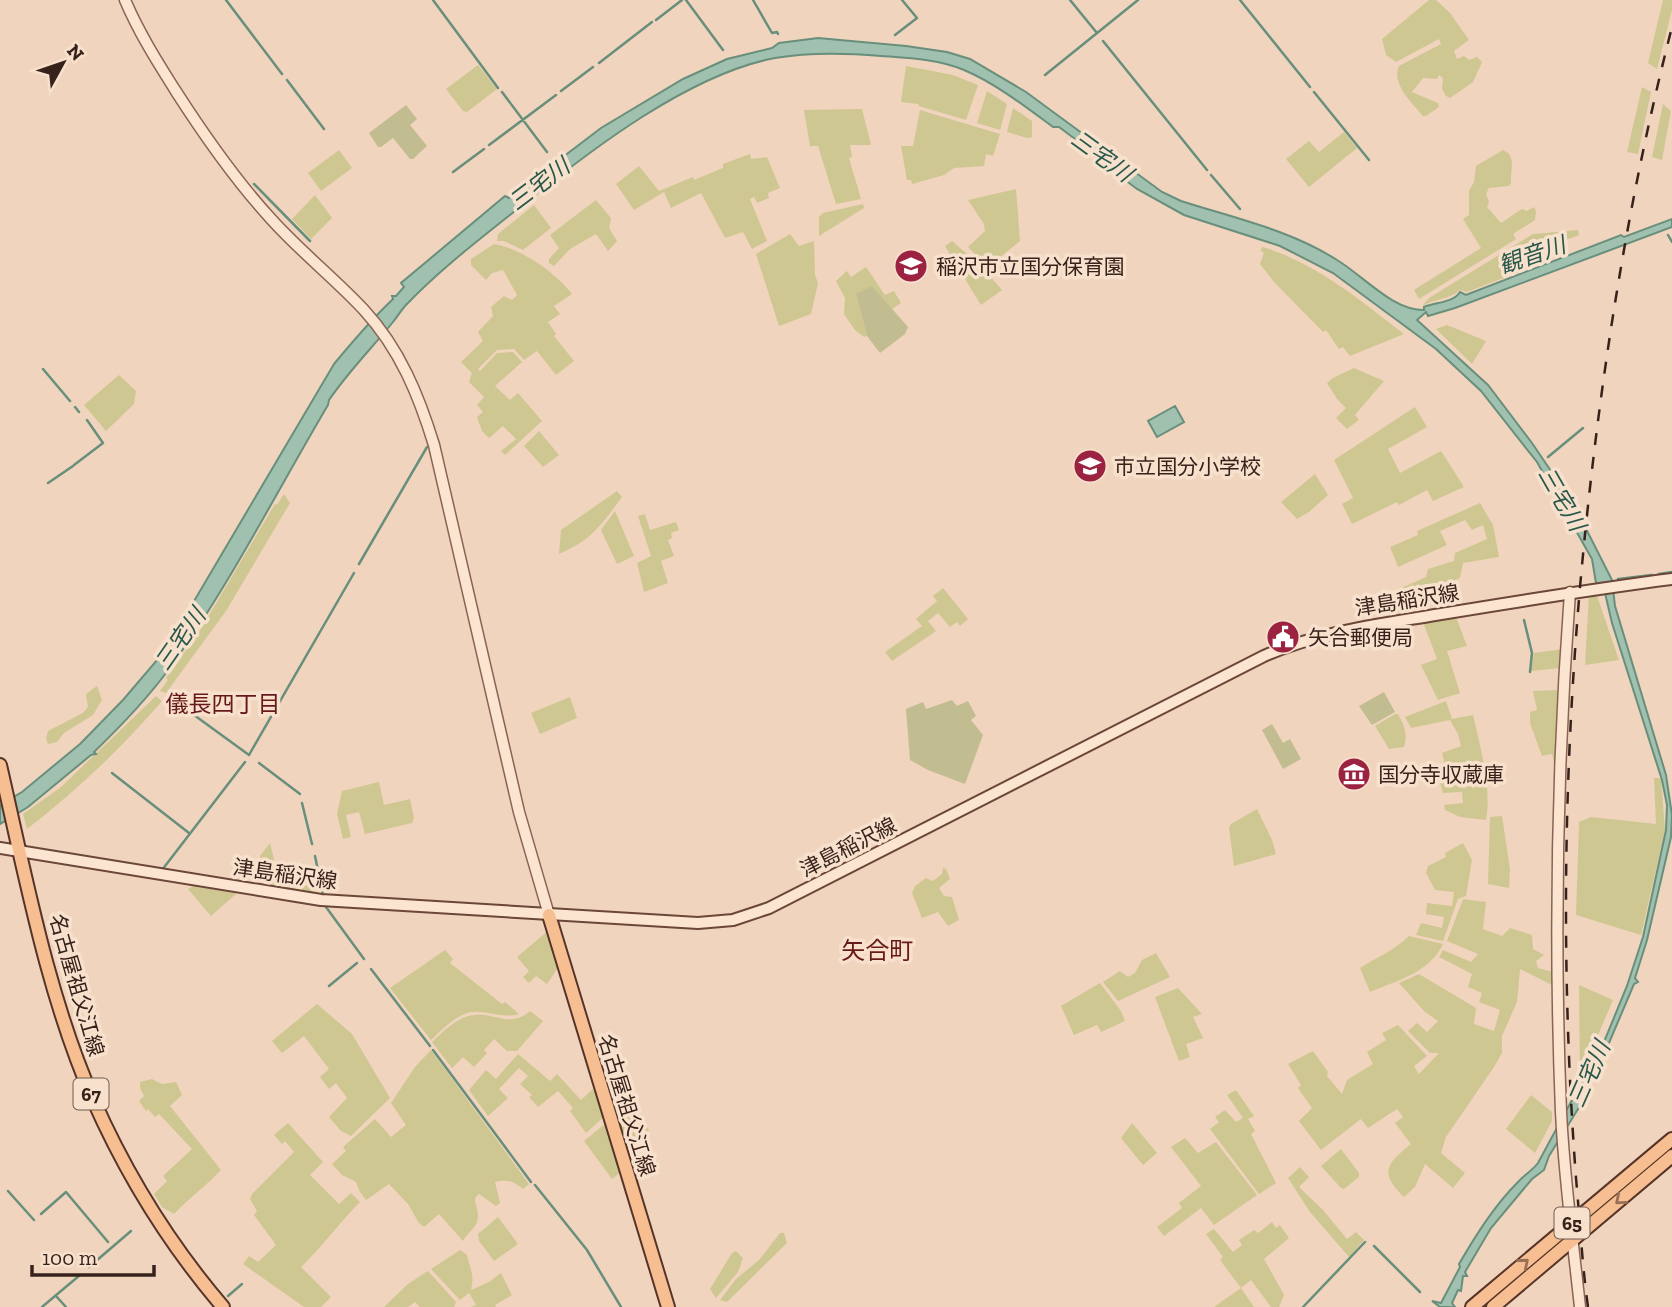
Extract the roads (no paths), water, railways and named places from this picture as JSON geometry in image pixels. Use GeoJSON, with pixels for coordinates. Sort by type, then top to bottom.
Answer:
{"type":"FeatureCollection","features":[{"type":"Feature","properties":{"kind":"main road","name":"津島稲沢線"},"geometry":{"type":"LineString","coordinates":[[0,848],[321,900],[717,923],[751,916],[1293,643],[1345,630],[1570,592],[1672,579]]}},
{"type":"Feature","properties":{"kind":"main road","name":"名古屋祖父江線"},"geometry":{"type":"LineString","coordinates":[[0,765],[56,996],[93,1098],[134,1181],[194,1272],[223,1307]]}},
{"type":"Feature","properties":{"kind":"main road","name":"名古屋祖父江線"},"geometry":{"type":"LineString","coordinates":[[549,915],[668,1307]]}},
{"type":"Feature","properties":{"kind":"main road","name":"65"},"geometry":{"type":"LineString","coordinates":[[1472,1307],[1672,1139]]}},
{"type":"Feature","properties":{"kind":"main road","name":"65"},"geometry":{"type":"LineString","coordinates":[[1493,1307],[1672,1156]]}},
{"type":"Feature","properties":{"kind":"street"},"geometry":{"type":"LineString","coordinates":[[125,0],[149,48],[223,162],[274,222],[368,314],[387,338],[412,382],[434,445],[519,812],[549,915]]}},
{"type":"Feature","properties":{"kind":"street"},"geometry":{"type":"LineString","coordinates":[[1570,592],[1558,806],[1558,963],[1563,1144],[1580,1307]]}},
{"type":"Feature","properties":{"kind":"water","name":"三宅川"},"geometry":{"type":"Polygon","coordinates":[[[818,38],[906,46],[947,52],[970,59],[1026,92],[1162,192],[1181,201],[1300,241],[1337,260],[1390,299],[1412,309],[1424,310],[1424,307],[1449,300],[1460,292],[1466,295],[1621,235],[1624,237],[1672,219],[1672,227],[1455,308],[1428,316],[1426,312],[1417,320],[1488,385],[1574,505],[1612,580],[1615,606],[1666,775],[1672,815],[1671,837],[1647,940],[1635,978],[1638,982],[1634,984],[1583,1101],[1549,1156],[1544,1170],[1532,1179],[1491,1228],[1465,1272],[1467,1276],[1463,1276],[1461,1291],[1458,1290],[1452,1303],[1455,1307],[1440,1307],[1432,1301],[1441,1303],[1460,1267],[1459,1264],[1486,1221],[1509,1191],[1538,1163],[1586,1074],[1597,1059],[1627,986],[1643,937],[1666,830],[1667,805],[1662,780],[1605,593],[1596,583],[1592,559],[1537,462],[1481,391],[1436,349],[1333,273],[1280,246],[1184,215],[1137,189],[1059,127],[1053,127],[1010,96],[954,66],[912,58],[828,54],[775,58],[743,67],[710,80],[643,116],[551,182],[448,265],[405,306],[329,400],[232,573],[161,680],[94,752],[96,754],[91,755],[28,807],[0,824],[0,805],[22,792],[80,744],[164,652],[334,364],[393,299],[392,296],[396,296],[404,287],[401,283],[505,196],[509,198],[601,128],[683,79],[727,59],[772,48],[779,43],[818,38]]]}},
{"type":"Feature","properties":{"kind":"water"},"geometry":{"type":"Polygon","coordinates":[[[1175,406],[1184,422],[1157,437],[1148,421],[1175,406]]]}},
{"type":"Feature","properties":{"kind":"waterway"},"geometry":{"type":"LineString","coordinates":[[226,0],[282,74]]}},
{"type":"Feature","properties":{"kind":"waterway"},"geometry":{"type":"LineString","coordinates":[[433,0],[498,88]]}},
{"type":"Feature","properties":{"kind":"waterway"},"geometry":{"type":"LineString","coordinates":[[656,20],[682,0]]}},
{"type":"Feature","properties":{"kind":"waterway"},"geometry":{"type":"LineString","coordinates":[[686,0],[723,50]]}},
{"type":"Feature","properties":{"kind":"waterway"},"geometry":{"type":"LineString","coordinates":[[753,0],[772,33],[778,34]]}},
{"type":"Feature","properties":{"kind":"waterway"},"geometry":{"type":"LineString","coordinates":[[895,35],[917,18],[902,0]]}},
{"type":"Feature","properties":{"kind":"waterway"},"geometry":{"type":"LineString","coordinates":[[1070,0],[1097,33]]}},
{"type":"Feature","properties":{"kind":"waterway"},"geometry":{"type":"LineString","coordinates":[[1045,75],[1138,0]]}},
{"type":"Feature","properties":{"kind":"waterway"},"geometry":{"type":"LineString","coordinates":[[1240,0],[1310,87]]}},
{"type":"Feature","properties":{"kind":"waterway"},"geometry":{"type":"LineString","coordinates":[[599,63],[652,22]]}},
{"type":"Feature","properties":{"kind":"waterway"},"geometry":{"type":"LineString","coordinates":[[1103,41],[1207,170]]}},
{"type":"Feature","properties":{"kind":"waterway"},"geometry":{"type":"LineString","coordinates":[[561,91],[593,67]]}},
{"type":"Feature","properties":{"kind":"waterway"},"geometry":{"type":"LineString","coordinates":[[287,80],[324,129]]}},
{"type":"Feature","properties":{"kind":"waterway","name":"三宅川"},"geometry":{"type":"LineString","coordinates":[[502,92],[547,152]]}},
{"type":"Feature","properties":{"kind":"waterway"},"geometry":{"type":"LineString","coordinates":[[1314,92],[1369,160]]}},
{"type":"Feature","properties":{"kind":"waterway"},"geometry":{"type":"LineString","coordinates":[[489,145],[556,95]]}},
{"type":"Feature","properties":{"kind":"waterway"},"geometry":{"type":"LineString","coordinates":[[453,172],[484,149]]}},
{"type":"Feature","properties":{"kind":"waterway"},"geometry":{"type":"LineString","coordinates":[[1211,175],[1240,209]]}},
{"type":"Feature","properties":{"kind":"waterway"},"geometry":{"type":"LineString","coordinates":[[254,184],[310,241]]}},
{"type":"Feature","properties":{"kind":"waterway"},"geometry":{"type":"LineString","coordinates":[[1668,235],[1672,242]]}},
{"type":"Feature","properties":{"kind":"waterway"},"geometry":{"type":"LineString","coordinates":[[43,369],[70,401]]}},
{"type":"Feature","properties":{"kind":"waterway"},"geometry":{"type":"LineString","coordinates":[[75,407],[79,412]]}},
{"type":"Feature","properties":{"kind":"waterway"},"geometry":{"type":"LineString","coordinates":[[74,465],[103,443],[87,420]]}},
{"type":"Feature","properties":{"kind":"waterway","name":"三宅川"},"geometry":{"type":"LineString","coordinates":[[1548,457],[1583,428]]}},
{"type":"Feature","properties":{"kind":"waterway"},"geometry":{"type":"LineString","coordinates":[[359,564],[427,447]]}},
{"type":"Feature","properties":{"kind":"waterway"},"geometry":{"type":"LineString","coordinates":[[48,483],[73,466]]}},
{"type":"Feature","properties":{"kind":"waterway"},"geometry":{"type":"LineString","coordinates":[[1659,574],[1672,572]]}},
{"type":"Feature","properties":{"kind":"waterway"},"geometry":{"type":"LineString","coordinates":[[249,755],[354,573]]}},
{"type":"Feature","properties":{"kind":"waterway"},"geometry":{"type":"LineString","coordinates":[[1618,579],[1652,575]]}},
{"type":"Feature","properties":{"kind":"waterway"},"geometry":{"type":"LineString","coordinates":[[1524,620],[1532,653],[1530,672]]}},
{"type":"Feature","properties":{"kind":"waterway"},"geometry":{"type":"LineString","coordinates":[[178,699],[183,707],[249,755]]}},
{"type":"Feature","properties":{"kind":"waterway"},"geometry":{"type":"LineString","coordinates":[[162,870],[245,762]]}},
{"type":"Feature","properties":{"kind":"waterway"},"geometry":{"type":"LineString","coordinates":[[259,763],[300,794]]}},
{"type":"Feature","properties":{"kind":"waterway"},"geometry":{"type":"LineString","coordinates":[[112,773],[189,833]]}},
{"type":"Feature","properties":{"kind":"waterway"},"geometry":{"type":"LineString","coordinates":[[302,803],[312,844]]}},
{"type":"Feature","properties":{"kind":"waterway"},"geometry":{"type":"LineString","coordinates":[[315,856],[323,895],[326,895]]}},
{"type":"Feature","properties":{"kind":"waterway"},"geometry":{"type":"LineString","coordinates":[[326,907],[364,959]]}},
{"type":"Feature","properties":{"kind":"waterway"},"geometry":{"type":"LineString","coordinates":[[329,986],[357,963]]}},
{"type":"Feature","properties":{"kind":"waterway"},"geometry":{"type":"LineString","coordinates":[[371,969],[430,1046]]}},
{"type":"Feature","properties":{"kind":"waterway"},"geometry":{"type":"LineString","coordinates":[[433,1050],[531,1182]]}},
{"type":"Feature","properties":{"kind":"waterway"},"geometry":{"type":"LineString","coordinates":[[535,1185],[587,1250],[621,1307]]}},
{"type":"Feature","properties":{"kind":"waterway"},"geometry":{"type":"LineString","coordinates":[[8,1191],[34,1220]]}},
{"type":"Feature","properties":{"kind":"waterway"},"geometry":{"type":"LineString","coordinates":[[41,1214],[66,1192],[108,1242]]}},
{"type":"Feature","properties":{"kind":"waterway"},"geometry":{"type":"LineString","coordinates":[[89,1267],[131,1231]]}},
{"type":"Feature","properties":{"kind":"waterway"},"geometry":{"type":"LineString","coordinates":[[1303,1307],[1365,1242]]}},
{"type":"Feature","properties":{"kind":"waterway"},"geometry":{"type":"LineString","coordinates":[[1374,1246],[1420,1292]]}},
{"type":"Feature","properties":{"kind":"waterway"},"geometry":{"type":"LineString","coordinates":[[42,1307],[80,1275]]}},
{"type":"Feature","properties":{"kind":"waterway"},"geometry":{"type":"LineString","coordinates":[[228,1296],[242,1284]]}},
{"type":"Feature","properties":{"kind":"waterway"},"geometry":{"type":"LineString","coordinates":[[56,1296],[66,1307]]}},
{"type":"Feature","properties":{"kind":"railway"},"geometry":{"type":"LineString","coordinates":[[1588,1307],[1571,1103],[1566,952],[1568,802],[1575,651],[1588,507],[1605,368],[1627,231],[1672,27]]}},
{"type":"Feature","properties":{"kind":"place","name":"稲沢市立国分保育園"},"geometry":{"type":"Point","coordinates":[911,266]}},
{"type":"Feature","properties":{"kind":"place","name":"市立国分小学校"},"geometry":{"type":"Point","coordinates":[1090,466]}},
{"type":"Feature","properties":{"kind":"place","name":"矢合郵便局"},"geometry":{"type":"Point","coordinates":[1283,637]}},
{"type":"Feature","properties":{"kind":"place","name":"国分寺収蔵庫"},"geometry":{"type":"Point","coordinates":[1354,774]}},
{"type":"Feature","properties":{"kind":"district","name":"儀長四丁目"},"geometry":{"type":"Point","coordinates":[223,704]}},
{"type":"Feature","properties":{"kind":"district","name":"矢合町"},"geometry":{"type":"Point","coordinates":[877,950]}},
{"type":"Feature","properties":{"kind":"water label","name":"観音川"},"geometry":{"type":"Point","coordinates":[1532,255]}}]}
